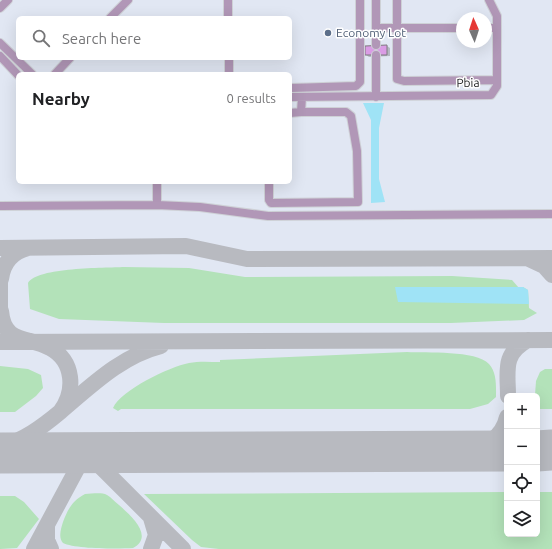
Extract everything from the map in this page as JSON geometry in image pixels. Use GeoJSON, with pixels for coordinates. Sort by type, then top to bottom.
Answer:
{"type":"FeatureCollection","features":[{"type":"Feature","properties":{"kind":"lane"},"geometry":{"type":"LineString","coordinates":[[0,8],[8,0]]}},
{"type":"Feature","properties":{"kind":"lane"},"geometry":{"type":"LineString","coordinates":[[112,16],[128,0]]}},
{"type":"Feature","properties":{"kind":"lane"},"geometry":{"type":"LineString","coordinates":[[228,0],[228,16]]}},
{"type":"Feature","properties":{"kind":"lane"},"geometry":{"type":"LineString","coordinates":[[292,88],[342,88],[356,86],[360,82],[360,0]]}},
{"type":"Feature","properties":{"kind":"lane"},"geometry":{"type":"LineString","coordinates":[[376,0],[376,45]]}},
{"type":"Feature","properties":{"kind":"lane"},"geometry":{"type":"LineString","coordinates":[[397,0],[396,76],[400,81],[497,80]]}},
{"type":"Feature","properties":{"kind":"lane","name":"Pbia"},"geometry":{"type":"LineString","coordinates":[[292,97],[491,95],[497,86],[498,16],[489,0]]}},
{"type":"Feature","properties":{"kind":"lane"},"geometry":{"type":"LineString","coordinates":[[376,28],[456,28]]}},
{"type":"Feature","properties":{"kind":"lane"},"geometry":{"type":"LineString","coordinates":[[492,28],[497,28]]}},
{"type":"Feature","properties":{"kind":"lane"},"geometry":{"type":"LineString","coordinates":[[0,43],[16,58]]}},
{"type":"Feature","properties":{"kind":"lane"},"geometry":{"type":"LineString","coordinates":[[376,55],[376,96]]}},
{"type":"Feature","properties":{"kind":"lane"},"geometry":{"type":"LineString","coordinates":[[0,56],[16,73]]}},
{"type":"Feature","properties":{"kind":"lane"},"geometry":{"type":"LineString","coordinates":[[18,60],[30,72]]}},
{"type":"Feature","properties":{"kind":"lane"},"geometry":{"type":"LineString","coordinates":[[57,72],[68,60]]}},
{"type":"Feature","properties":{"kind":"lane"},"geometry":{"type":"LineString","coordinates":[[229,60],[229,72]]}},
{"type":"Feature","properties":{"kind":"lane"},"geometry":{"type":"LineString","coordinates":[[301,112],[302,97]]}},
{"type":"Feature","properties":{"kind":"lane"},"geometry":{"type":"LineString","coordinates":[[269,184],[269,200],[271,203],[358,202],[357,151],[352,116],[346,112],[292,112]]}},
{"type":"Feature","properties":{"kind":"lane"},"geometry":{"type":"LineString","coordinates":[[157,184],[157,205]]}},
{"type":"Feature","properties":{"kind":"lane"},"geometry":{"type":"LineString","coordinates":[[0,206],[157,205],[200,207],[268,216],[552,214]]}},
{"type":"Feature","properties":{"kind":"shaded area"},"geometry":{"type":"Polygon","coordinates":[[[0,0],[552,0],[552,549],[0,549],[0,0]]]}},
{"type":"Feature","properties":{"kind":"green space"},"geometry":{"type":"Polygon","coordinates":[[[124,267],[189,268],[245,277],[452,276],[512,280],[519,288],[523,287],[528,290],[529,308],[537,313],[524,320],[451,323],[164,323],[59,319],[30,309],[28,283],[34,278],[44,274],[72,269],[124,267]]]}},
{"type":"Feature","properties":{"kind":"green space"},"geometry":{"type":"Polygon","coordinates":[[[407,352],[462,354],[483,360],[492,368],[496,380],[496,397],[488,404],[470,409],[121,409],[118,411],[113,408],[125,394],[146,380],[180,365],[189,363],[220,362],[220,360],[407,352]]]}},
{"type":"Feature","properties":{"kind":"green space"},"geometry":{"type":"Polygon","coordinates":[[[0,366],[28,369],[41,375],[43,388],[36,396],[15,412],[0,412],[0,366]]]}},
{"type":"Feature","properties":{"kind":"green space"},"geometry":{"type":"Polygon","coordinates":[[[545,369],[552,369],[552,409],[540,409],[540,393],[535,393],[536,381],[540,372],[545,369]]]}},
{"type":"Feature","properties":{"kind":"green space"},"geometry":{"type":"Polygon","coordinates":[[[504,492],[504,537],[540,537],[540,492],[552,492],[552,549],[219,549],[201,547],[144,494],[504,492]]]}},
{"type":"Feature","properties":{"kind":"green space"},"geometry":{"type":"Polygon","coordinates":[[[99,493],[105,494],[112,498],[124,509],[138,526],[142,538],[139,543],[133,548],[96,548],[63,543],[61,541],[60,533],[62,524],[71,506],[85,494],[99,493]]]}},
{"type":"Feature","properties":{"kind":"green space"},"geometry":{"type":"Polygon","coordinates":[[[0,496],[15,496],[24,502],[39,519],[17,548],[0,549],[0,496]]]}},
{"type":"Feature","properties":{"kind":"water"},"geometry":{"type":"Polygon","coordinates":[[[363,103],[384,103],[379,128],[379,179],[385,202],[371,203],[371,120],[363,103]]]}},
{"type":"Feature","properties":{"kind":"water"},"geometry":{"type":"Polygon","coordinates":[[[395,287],[523,287],[528,290],[529,304],[398,302],[395,287]]]}},
{"type":"Feature","properties":{"kind":"building"},"geometry":{"type":"Polygon","coordinates":[[[387,45],[387,55],[365,55],[365,46],[387,45]]]}},
{"type":"Feature","properties":{"kind":"taxiway"},"geometry":{"type":"LineString","coordinates":[[0,248],[186,246],[247,259],[552,258]]}},
{"type":"Feature","properties":{"kind":"taxiway"},"geometry":{"type":"LineString","coordinates":[[1,279],[2,273],[9,259],[17,252],[28,248]]}},
{"type":"Feature","properties":{"kind":"taxiway"},"geometry":{"type":"LineString","coordinates":[[529,259],[544,266],[552,275]]}},
{"type":"Feature","properties":{"kind":"taxiway"},"geometry":{"type":"LineString","coordinates":[[0,275],[0,316]]}},
{"type":"Feature","properties":{"kind":"taxiway"},"geometry":{"type":"LineString","coordinates":[[1,311],[3,322],[12,334],[19,338],[42,344],[50,348],[64,361],[68,368],[70,386],[69,395],[60,412],[95,382],[120,364],[146,351],[161,346]]}},
{"type":"Feature","properties":{"kind":"taxiway"},"geometry":{"type":"LineString","coordinates":[[508,393],[507,371],[510,357],[520,345],[528,340]]}},
{"type":"Feature","properties":{"kind":"taxiway"},"geometry":{"type":"LineString","coordinates":[[0,342],[552,340]]}},
{"type":"Feature","properties":{"kind":"taxiway"},"geometry":{"type":"LineString","coordinates":[[0,447],[17,441],[32,433],[60,412]]}},
{"type":"Feature","properties":{"kind":"taxiway"},"geometry":{"type":"LineString","coordinates":[[465,451],[486,444],[497,436],[504,426]]}},
{"type":"Feature","properties":{"kind":"taxiway"},"geometry":{"type":"LineString","coordinates":[[540,448],[548,450]]}},
{"type":"Feature","properties":{"kind":"taxiway"},"geometry":{"type":"LineString","coordinates":[[34,549],[86,452],[183,549]]}},
{"type":"Feature","properties":{"kind":"taxiway"},"geometry":{"type":"LineString","coordinates":[[151,518],[156,535],[151,549]]}},
{"type":"Feature","properties":{"kind":"taxiway"},"geometry":{"type":"LineString","coordinates":[[47,525],[47,540],[51,549]]}},
{"type":"Feature","properties":{"kind":"runway"},"geometry":{"type":"LineString","coordinates":[[540,451],[552,450]]}},
{"type":"Feature","properties":{"kind":"runway"},"geometry":{"type":"LineString","coordinates":[[0,453],[504,451]]}},
{"type":"Feature","properties":{"kind":"place","name":"Economy Lot"},"geometry":{"type":"Point","coordinates":[328,33]}}]}
